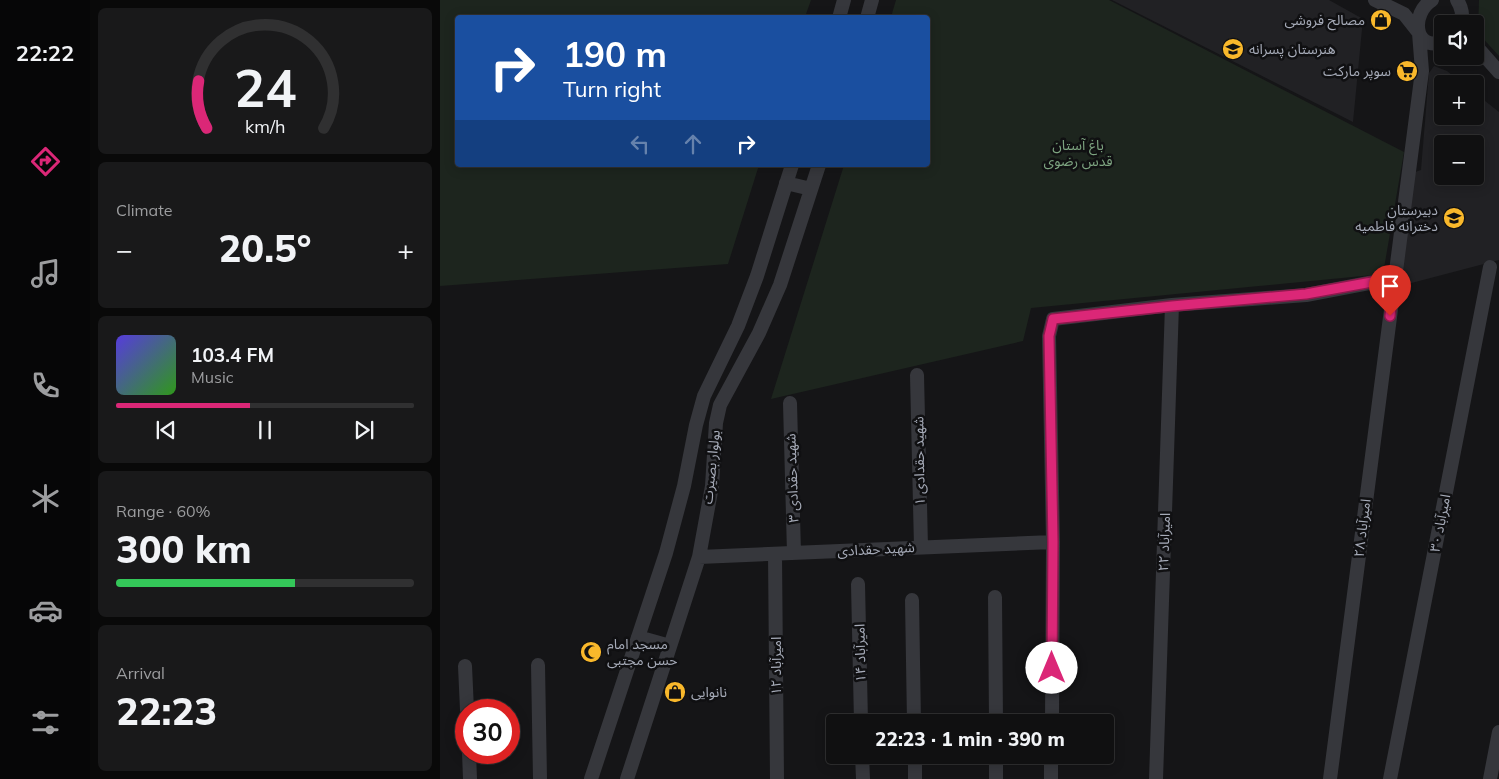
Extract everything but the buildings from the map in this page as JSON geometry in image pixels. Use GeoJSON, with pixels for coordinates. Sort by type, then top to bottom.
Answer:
{"type":"FeatureCollection","features":[{"type":"Feature","properties":{"kind":"street"},"geometry":{"type":"LineString","coordinates":[[840,15],[844,0]]}},
{"type":"Feature","properties":{"kind":"street"},"geometry":{"type":"LineString","coordinates":[[867,15],[872,0]]}},
{"type":"Feature","properties":{"kind":"street"},"geometry":{"type":"LineString","coordinates":[[1375,0],[1404,14],[1423,39],[1434,43]]}},
{"type":"Feature","properties":{"kind":"street"},"geometry":{"type":"LineString","coordinates":[[1422,71],[1417,25],[1420,12],[1432,0]]}},
{"type":"Feature","properties":{"kind":"street"},"geometry":{"type":"LineString","coordinates":[[1460,2],[1463,15]]}},
{"type":"Feature","properties":{"kind":"street"},"geometry":{"type":"LineString","coordinates":[[1422,71],[1434,52]]}},
{"type":"Feature","properties":{"kind":"street"},"geometry":{"type":"LineString","coordinates":[[1484,55],[1499,72]]}},
{"type":"Feature","properties":{"kind":"street","name":"امیرآباد ۲۸"},"geometry":{"type":"LineString","coordinates":[[1330,779],[1422,71]]}},
{"type":"Feature","properties":{"kind":"street","name":"بولوار بصیرت"},"geometry":{"type":"LineString","coordinates":[[591,779],[668,544],[684,486],[696,425],[704,396],[742,318],[791,167]]}},
{"type":"Feature","properties":{"kind":"street","name":"بولوار بصیرت"},"geometry":{"type":"LineString","coordinates":[[628,779],[699,557],[712,486],[716,423],[720,405],[759,334],[780,285],[818,167]]}},
{"type":"Feature","properties":{"kind":"street"},"geometry":{"type":"LineString","coordinates":[[786,183],[812,189]]}},
{"type":"Feature","properties":{"kind":"street","name":"امیرآباد ۳۰"},"geometry":{"type":"LineString","coordinates":[[1390,779],[1490,267]]}},
{"type":"Feature","properties":{"kind":"street"},"geometry":{"type":"LineString","coordinates":[[1052,714],[1053,542],[1049,336],[1053,319],[1306,294],[1394,278]]}},
{"type":"Feature","properties":{"kind":"street","name":"امیرآباد ۲۲"},"geometry":{"type":"LineString","coordinates":[[1156,779],[1172,306]]}},
{"type":"Feature","properties":{"kind":"street","name":"شهید حقدادی ۱"},"geometry":{"type":"LineString","coordinates":[[917,375],[921,547]]}},
{"type":"Feature","properties":{"kind":"street","name":"شهید حقدادی ۳"},"geometry":{"type":"LineString","coordinates":[[790,403],[794,553]]}},
{"type":"Feature","properties":{"kind":"street","name":"شهید حقدادی"},"geometry":{"type":"LineString","coordinates":[[699,557],[1053,542]]}},
{"type":"Feature","properties":{"kind":"street","name":"امیرآباد ۱۲"},"geometry":{"type":"LineString","coordinates":[[775,554],[777,779]]}},
{"type":"Feature","properties":{"kind":"street","name":"امیرآباد ۱۴"},"geometry":{"type":"LineString","coordinates":[[858,584],[861,714]]}},
{"type":"Feature","properties":{"kind":"street"},"geometry":{"type":"LineString","coordinates":[[995,597],[996,714]]}},
{"type":"Feature","properties":{"kind":"street"},"geometry":{"type":"LineString","coordinates":[[912,600],[914,714]]}},
{"type":"Feature","properties":{"kind":"street"},"geometry":{"type":"LineString","coordinates":[[638,637],[670,646]]}},
{"type":"Feature","properties":{"kind":"street"},"geometry":{"type":"LineString","coordinates":[[538,665],[540,779]]}},
{"type":"Feature","properties":{"kind":"street"},"geometry":{"type":"LineString","coordinates":[[464,666],[466,699]]}},
{"type":"Feature","properties":{"kind":"street"},"geometry":{"type":"LineString","coordinates":[[1490,779],[1499,732]]}},
{"type":"Feature","properties":{"kind":"street"},"geometry":{"type":"LineString","coordinates":[[469,764],[470,779]]}},
{"type":"Feature","properties":{"kind":"street"},"geometry":{"type":"LineString","coordinates":[[862,764],[862,779]]}},
{"type":"Feature","properties":{"kind":"street"},"geometry":{"type":"LineString","coordinates":[[915,764],[915,779]]}},
{"type":"Feature","properties":{"kind":"street"},"geometry":{"type":"LineString","coordinates":[[996,764],[996,779]]}},
{"type":"Feature","properties":{"kind":"street"},"geometry":{"type":"LineString","coordinates":[[1051,764],[1051,779]]}},
{"type":"Feature","properties":{"kind":"shaded area"},"geometry":{"type":"Polygon","coordinates":[[[1112,0],[1329,0],[1363,19],[1353,122],[1112,0]]]}},
{"type":"Feature","properties":{"kind":"shaded area","name":"دبیرستان دخترانه فاطمیه"},"geometry":{"type":"Polygon","coordinates":[[[1434,66],[1452,75],[1434,75],[1434,125],[1484,125],[1484,100],[1499,112],[1499,260],[1400,286],[1415,172],[1421,170],[1429,73],[1434,66]]]}},
{"type":"Feature","properties":{"kind":"green space"},"geometry":{"type":"Polygon","coordinates":[[[440,0],[811,0],[806,15],[455,15],[455,167],[758,167],[728,264],[440,286],[440,0]]]}},
{"type":"Feature","properties":{"kind":"green space","name":"باغ آستان قدس رضوی"},"geometry":{"type":"Polygon","coordinates":[[[896,0],[1109,0],[1404,152],[1383,274],[1031,308],[1023,341],[771,399],[843,167],[930,167],[930,15],[892,15],[896,0]]]}},
{"type":"Feature","properties":{"kind":"green space"},"geometry":{"type":"Polygon","coordinates":[[[1479,0],[1499,0],[1499,56],[1484,40],[1484,15],[1479,15],[1479,0]]]}},
{"type":"Feature","properties":{"kind":"place","name":"مصالح فروشی"},"geometry":{"type":"Point","coordinates":[1381,20]}},
{"type":"Feature","properties":{"kind":"place","name":"هنرستان پسرانه"},"geometry":{"type":"Point","coordinates":[1233,49]}},
{"type":"Feature","properties":{"kind":"place","name":"سوپر مارکت"},"geometry":{"type":"Point","coordinates":[1407,71]}},
{"type":"Feature","properties":{"kind":"place","name":"دبیرستان دخترانه فاطمیه"},"geometry":{"type":"Point","coordinates":[1454,218]}},
{"type":"Feature","properties":{"kind":"place","name":"مسجد امام حسن مجتبی"},"geometry":{"type":"Point","coordinates":[591,652]}},
{"type":"Feature","properties":{"kind":"place","name":"نانوایی"},"geometry":{"type":"Point","coordinates":[675,692]}},
{"type":"Feature","properties":{"kind":"route"},"geometry":{"type":"LineString","coordinates":[[1052,668],[1053,542],[1049,336],[1053,319],[1306,294],[1394,278],[1390,316]]}}]}
